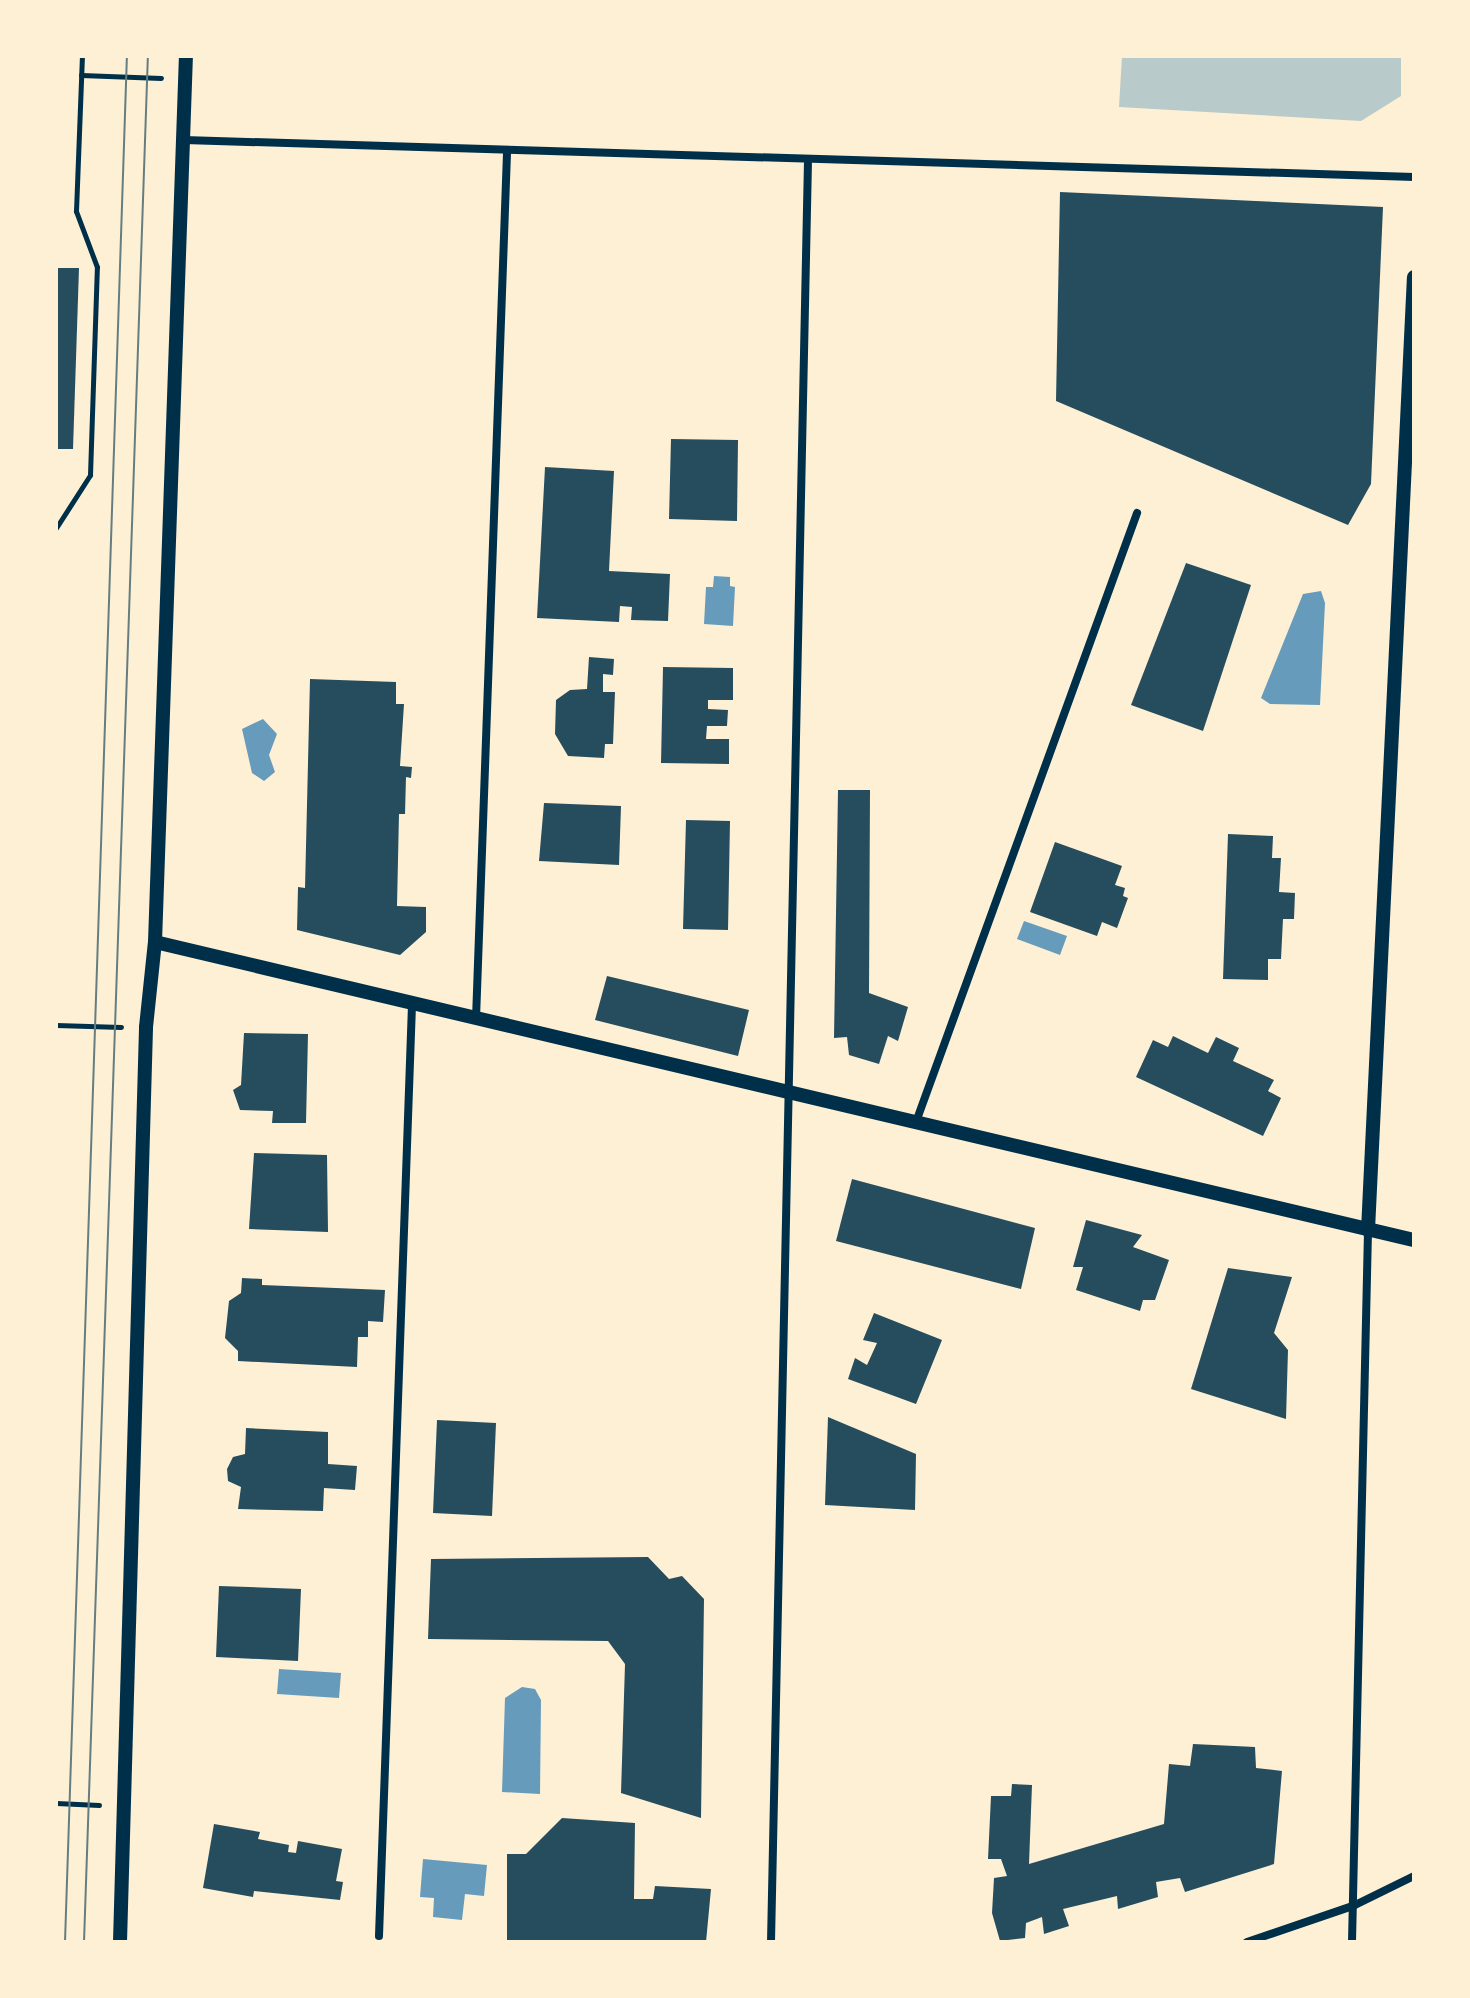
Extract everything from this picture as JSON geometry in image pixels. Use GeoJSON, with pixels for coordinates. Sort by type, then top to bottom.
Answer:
{"type":"FeatureCollection","features":[{"type":"Feature","properties":{"kind":"street"},"geometry":{"type":"LineString","coordinates":[[120,1942],[146,1027],[155,942],[186,56]]}},
{"type":"Feature","properties":{"kind":"street"},"geometry":{"type":"LineString","coordinates":[[184,140],[507,154],[1414,177]]}},
{"type":"Feature","properties":{"kind":"street"},"geometry":{"type":"LineString","coordinates":[[476,1019],[507,154]]}},
{"type":"Feature","properties":{"kind":"street"},"geometry":{"type":"LineString","coordinates":[[771,1942],[808,163]]}},
{"type":"Feature","properties":{"kind":"street"},"geometry":{"type":"LineString","coordinates":[[1352,1942],[1368,1230],[1414,277]]}},
{"type":"Feature","properties":{"kind":"street"},"geometry":{"type":"LineString","coordinates":[[916,1122],[1137,513]]}},
{"type":"Feature","properties":{"kind":"street"},"geometry":{"type":"LineString","coordinates":[[155,942],[1414,1240]]}},
{"type":"Feature","properties":{"kind":"street"},"geometry":{"type":"LineString","coordinates":[[379,1936],[412,1004]]}},
{"type":"Feature","properties":{"kind":"street"},"geometry":{"type":"LineString","coordinates":[[1247,1942],[1353,1906],[1414,1876]]}},
{"type":"Feature","properties":{"kind":"path"},"geometry":{"type":"LineString","coordinates":[[56,528],[90,475],[97,267],[76,211],[82,56]]}},
{"type":"Feature","properties":{"kind":"path"},"geometry":{"type":"LineString","coordinates":[[81,75],[186,79]]}},
{"type":"Feature","properties":{"kind":"path"},"geometry":{"type":"LineString","coordinates":[[56,1025],[146,1027]]}},
{"type":"Feature","properties":{"kind":"path"},"geometry":{"type":"LineString","coordinates":[[56,1803],[124,1806]]}},
{"type":"Feature","properties":{"kind":"shaded area"},"geometry":{"type":"Polygon","coordinates":[[[1122,56],[1401,56],[1401,96],[1361,121],[1119,107],[1122,56]]]}},
{"type":"Feature","properties":{"kind":"water"},"geometry":{"type":"Polygon","coordinates":[[[714,576],[730,577],[730,586],[735,587],[733,626],[704,624],[706,587],[713,587],[714,576]]]}},
{"type":"Feature","properties":{"kind":"water"},"geometry":{"type":"Polygon","coordinates":[[[1321,591],[1325,603],[1320,705],[1270,704],[1261,698],[1303,594],[1321,591]]]}},
{"type":"Feature","properties":{"kind":"water"},"geometry":{"type":"Polygon","coordinates":[[[263,719],[277,734],[269,755],[275,772],[264,781],[252,773],[242,729],[263,719]]]}},
{"type":"Feature","properties":{"kind":"water"},"geometry":{"type":"Polygon","coordinates":[[[1024,921],[1067,936],[1060,955],[1017,939],[1024,921]]]}},
{"type":"Feature","properties":{"kind":"water"},"geometry":{"type":"Polygon","coordinates":[[[279,1669],[341,1673],[339,1698],[277,1694],[279,1669]]]}},
{"type":"Feature","properties":{"kind":"water"},"geometry":{"type":"Polygon","coordinates":[[[522,1687],[535,1689],[541,1700],[540,1794],[502,1792],[505,1698],[522,1687]]]}},
{"type":"Feature","properties":{"kind":"water"},"geometry":{"type":"Polygon","coordinates":[[[423,1859],[487,1865],[484,1896],[465,1894],[462,1920],[433,1917],[434,1898],[420,1897],[423,1859]]]}},
{"type":"Feature","properties":{"kind":"building"},"geometry":{"type":"Polygon","coordinates":[[[1060,192],[1383,207],[1371,484],[1348,525],[1056,401],[1060,192]]]}},
{"type":"Feature","properties":{"kind":"building"},"geometry":{"type":"Polygon","coordinates":[[[56,268],[79,268],[73,449],[56,449],[56,268]]]}},
{"type":"Feature","properties":{"kind":"building"},"geometry":{"type":"Polygon","coordinates":[[[671,439],[738,440],[737,521],[669,519],[671,439]]]}},
{"type":"Feature","properties":{"kind":"building"},"geometry":{"type":"Polygon","coordinates":[[[545,467],[614,471],[609,571],[670,574],[668,621],[631,620],[632,607],[620,606],[619,622],[537,618],[545,467]]]}},
{"type":"Feature","properties":{"kind":"building"},"geometry":{"type":"Polygon","coordinates":[[[1186,563],[1251,585],[1203,731],[1131,705],[1186,563]]]}},
{"type":"Feature","properties":{"kind":"building"},"geometry":{"type":"Polygon","coordinates":[[[589,657],[614,659],[613,675],[603,674],[603,692],[615,692],[613,744],[605,744],[604,758],[568,756],[555,734],[556,700],[570,690],[587,689],[589,657]]]}},
{"type":"Feature","properties":{"kind":"building"},"geometry":{"type":"Polygon","coordinates":[[[663,667],[733,668],[733,700],[708,700],[708,709],[728,710],[727,726],[707,726],[706,739],[729,739],[729,764],[661,763],[663,667]]]}},
{"type":"Feature","properties":{"kind":"building"},"geometry":{"type":"Polygon","coordinates":[[[310,679],[396,682],[396,704],[404,704],[400,766],[412,767],[411,778],[406,777],[405,814],[399,814],[397,906],[426,907],[426,932],[400,955],[297,930],[298,887],[305,888],[310,679]]]}},
{"type":"Feature","properties":{"kind":"building"},"geometry":{"type":"Polygon","coordinates":[[[838,790],[870,790],[869,993],[908,1007],[898,1041],[888,1036],[879,1064],[849,1055],[847,1037],[834,1038],[838,790]]]}},
{"type":"Feature","properties":{"kind":"building"},"geometry":{"type":"Polygon","coordinates":[[[544,803],[621,806],[619,865],[539,861],[544,803]]]}},
{"type":"Feature","properties":{"kind":"building"},"geometry":{"type":"Polygon","coordinates":[[[686,820],[730,821],[728,930],[683,929],[686,820]]]}},
{"type":"Feature","properties":{"kind":"building"},"geometry":{"type":"Polygon","coordinates":[[[1228,834],[1273,836],[1272,858],[1281,858],[1279,892],[1295,893],[1294,919],[1283,919],[1281,959],[1268,959],[1268,980],[1223,979],[1228,834]]]}},
{"type":"Feature","properties":{"kind":"building"},"geometry":{"type":"Polygon","coordinates":[[[1055,842],[1122,866],[1115,885],[1125,888],[1123,896],[1128,898],[1117,928],[1102,922],[1097,936],[1030,912],[1055,842]]]}},
{"type":"Feature","properties":{"kind":"building"},"geometry":{"type":"Polygon","coordinates":[[[607,976],[749,1010],[738,1056],[595,1020],[607,976]]]}},
{"type":"Feature","properties":{"kind":"building"},"geometry":{"type":"Polygon","coordinates":[[[244,1033],[308,1034],[306,1123],[272,1123],[273,1111],[240,1110],[233,1090],[241,1085],[244,1033]]]}},
{"type":"Feature","properties":{"kind":"building"},"geometry":{"type":"Polygon","coordinates":[[[1173,1036],[1208,1053],[1216,1037],[1239,1048],[1233,1061],[1274,1080],[1268,1091],[1281,1098],[1263,1136],[1136,1077],[1153,1040],[1168,1047],[1173,1036]]]}},
{"type":"Feature","properties":{"kind":"building"},"geometry":{"type":"Polygon","coordinates":[[[254,1153],[327,1155],[328,1232],[249,1229],[254,1153]]]}},
{"type":"Feature","properties":{"kind":"building"},"geometry":{"type":"Polygon","coordinates":[[[852,1179],[1035,1228],[1021,1289],[836,1241],[852,1179]]]}},
{"type":"Feature","properties":{"kind":"building"},"geometry":{"type":"Polygon","coordinates":[[[1086,1220],[1142,1235],[1133,1247],[1169,1260],[1155,1300],[1143,1300],[1140,1311],[1076,1290],[1083,1267],[1073,1267],[1086,1220]]]}},
{"type":"Feature","properties":{"kind":"building"},"geometry":{"type":"Polygon","coordinates":[[[1228,1268],[1292,1277],[1274,1333],[1288,1350],[1286,1419],[1191,1389],[1228,1268]]]}},
{"type":"Feature","properties":{"kind":"building"},"geometry":{"type":"Polygon","coordinates":[[[242,1278],[262,1279],[262,1285],[385,1290],[383,1322],[368,1321],[368,1337],[358,1337],[357,1367],[238,1361],[238,1351],[225,1338],[229,1301],[241,1293],[242,1278]]]}},
{"type":"Feature","properties":{"kind":"building"},"geometry":{"type":"Polygon","coordinates":[[[874,1313],[942,1340],[916,1404],[848,1379],[855,1358],[867,1365],[877,1343],[863,1340],[874,1313]]]}},
{"type":"Feature","properties":{"kind":"building"},"geometry":{"type":"Polygon","coordinates":[[[828,1417],[916,1454],[915,1510],[825,1505],[828,1417]]]}},
{"type":"Feature","properties":{"kind":"building"},"geometry":{"type":"Polygon","coordinates":[[[437,1420],[496,1423],[492,1516],[433,1513],[437,1420]]]}},
{"type":"Feature","properties":{"kind":"building"},"geometry":{"type":"Polygon","coordinates":[[[246,1428],[328,1432],[328,1464],[357,1466],[355,1490],[324,1488],[323,1511],[238,1509],[241,1487],[228,1481],[227,1469],[233,1457],[245,1454],[246,1428]]]}},
{"type":"Feature","properties":{"kind":"building"},"geometry":{"type":"Polygon","coordinates":[[[648,1557],[669,1579],[682,1576],[704,1599],[701,1818],[621,1793],[625,1664],[608,1641],[428,1639],[431,1559],[648,1557]]]}},
{"type":"Feature","properties":{"kind":"building"},"geometry":{"type":"Polygon","coordinates":[[[219,1586],[301,1589],[298,1661],[216,1657],[219,1586]]]}},
{"type":"Feature","properties":{"kind":"building"},"geometry":{"type":"Polygon","coordinates":[[[1193,1744],[1255,1747],[1256,1768],[1282,1771],[1274,1864],[1185,1892],[1180,1878],[1156,1882],[1158,1897],[1118,1909],[1117,1896],[1063,1909],[1069,1926],[1044,1934],[1042,1917],[1026,1923],[1025,1938],[1000,1941],[992,1913],[994,1878],[1007,1876],[1001,1859],[988,1859],[991,1796],[1011,1796],[1012,1784],[1032,1785],[1029,1864],[1164,1824],[1169,1764],[1190,1766],[1193,1744]]]}},
{"type":"Feature","properties":{"kind":"building"},"geometry":{"type":"Polygon","coordinates":[[[562,1818],[635,1823],[634,1899],[653,1899],[655,1886],[711,1889],[706,1942],[507,1942],[507,1854],[526,1854],[562,1818]]]}},
{"type":"Feature","properties":{"kind":"building"},"geometry":{"type":"Polygon","coordinates":[[[214,1824],[260,1832],[258,1839],[289,1845],[288,1852],[296,1853],[298,1841],[342,1849],[336,1881],[343,1882],[340,1900],[254,1891],[253,1897],[203,1888],[214,1824]]]}},
{"type":"Feature","properties":{"kind":"tram line"},"geometry":{"type":"LineString","coordinates":[[65,1942],[127,56]]}},
{"type":"Feature","properties":{"kind":"tram line"},"geometry":{"type":"LineString","coordinates":[[84,1942],[148,56]]}}]}
